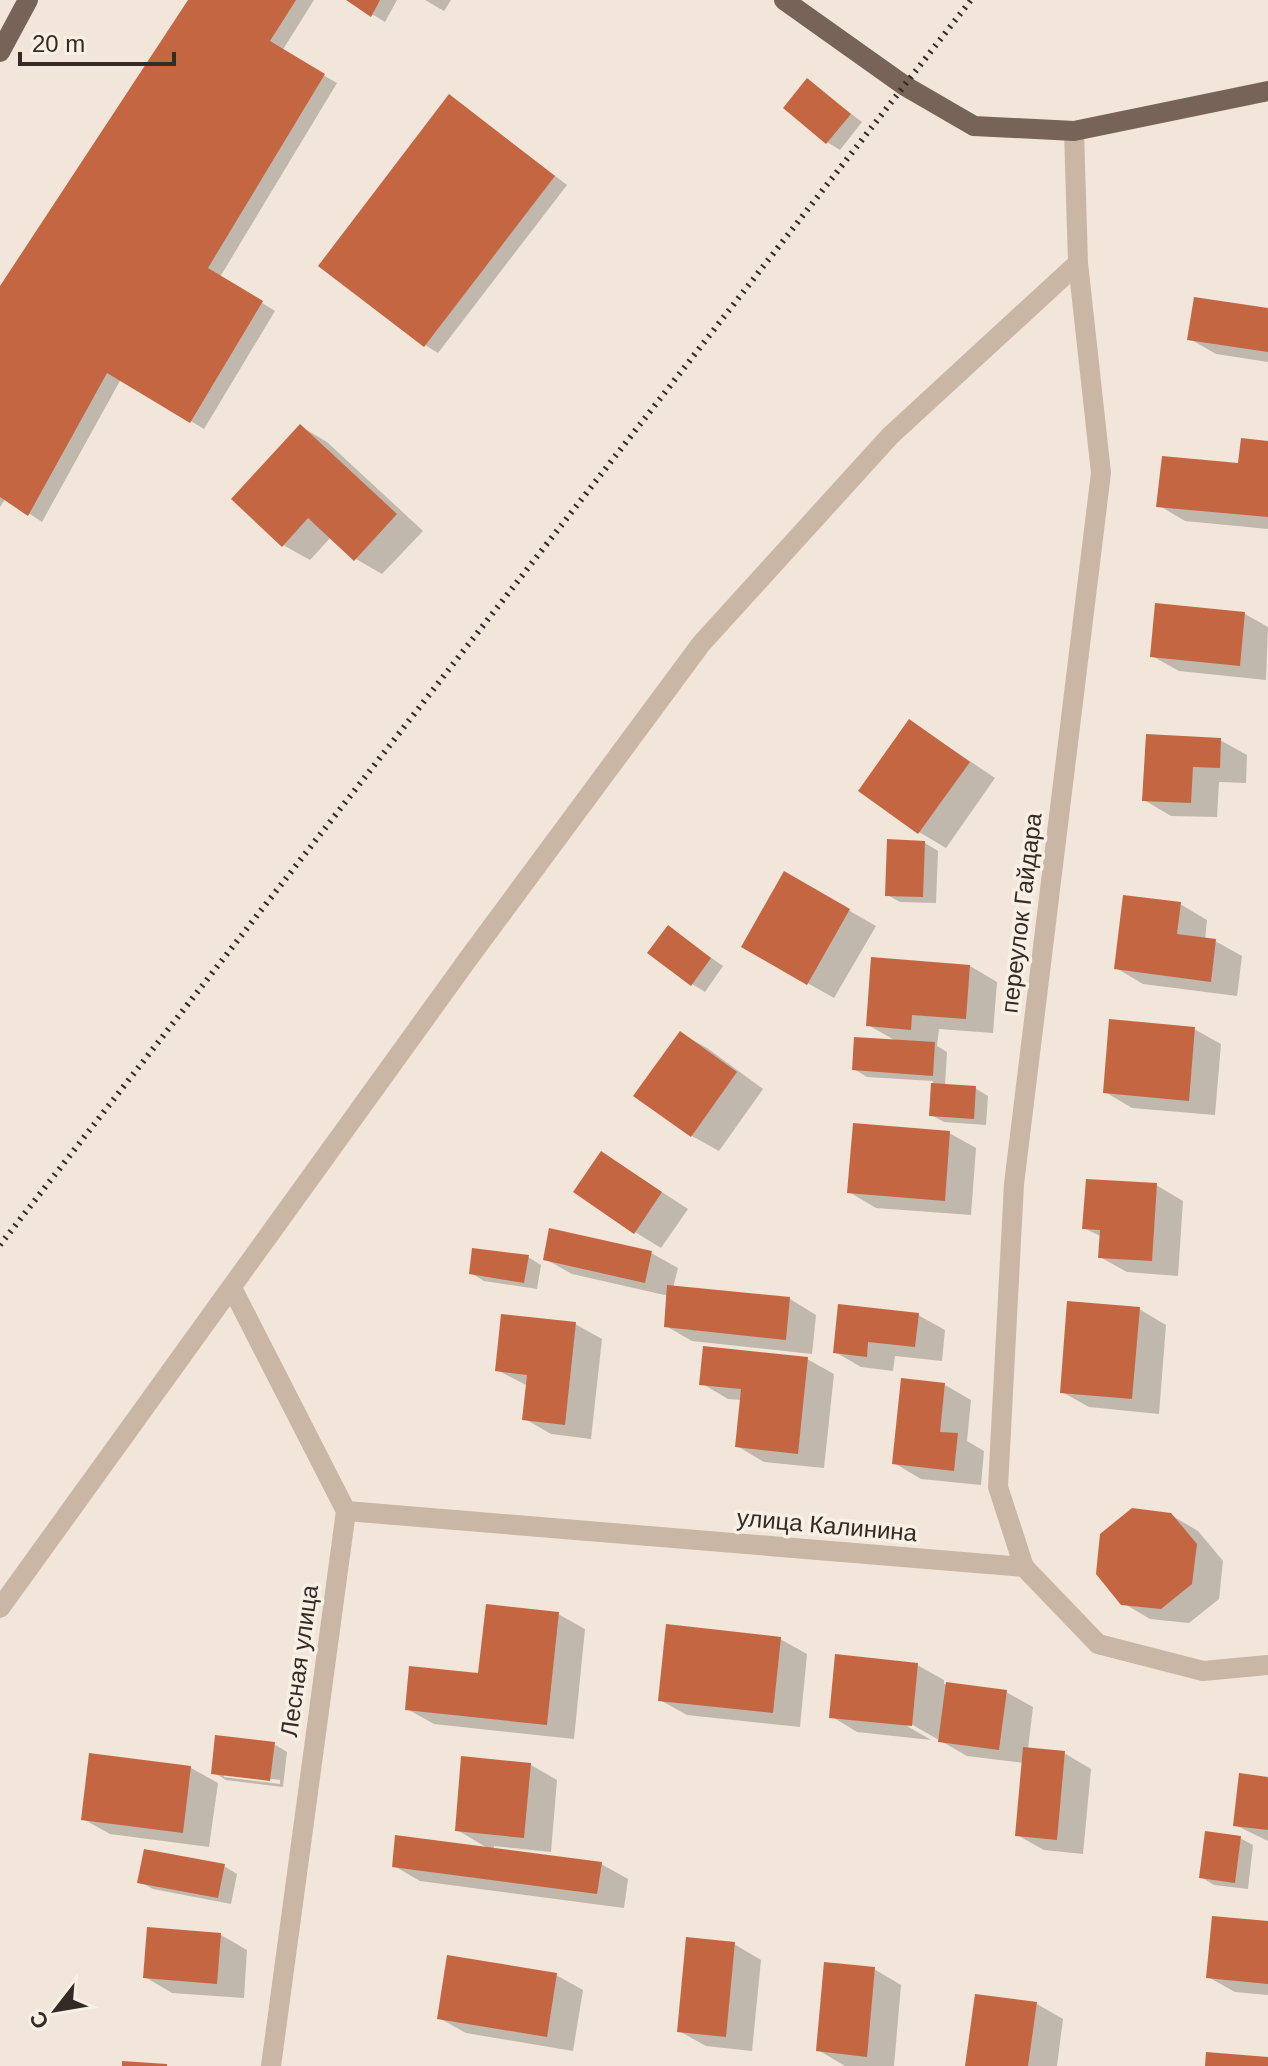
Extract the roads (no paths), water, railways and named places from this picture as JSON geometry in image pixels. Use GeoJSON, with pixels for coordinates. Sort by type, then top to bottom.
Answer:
{"type":"FeatureCollection","features":[{"type":"Feature","properties":{"kind":"main road"},"geometry":{"type":"LineString","coordinates":[[0,52],[28,0]]}},
{"type":"Feature","properties":{"kind":"main road"},"geometry":{"type":"LineString","coordinates":[[784,0],[905,86],[974,126],[1074,131],[1268,91]]}},
{"type":"Feature","properties":{"kind":"street","name":"переулок Гайдара"},"geometry":{"type":"LineString","coordinates":[[1024,1567],[998,1487],[1014,1184],[1101,473],[1078,263],[1074,131]]}},
{"type":"Feature","properties":{"kind":"street"},"geometry":{"type":"LineString","coordinates":[[0,1608],[459,971],[701,644],[890,436],[1078,263]]}},
{"type":"Feature","properties":{"kind":"street"},"geometry":{"type":"LineString","coordinates":[[232,1288],[346,1511]]}},
{"type":"Feature","properties":{"kind":"street","name":"улица Калинина"},"geometry":{"type":"LineString","coordinates":[[346,1511],[1024,1567]]}},
{"type":"Feature","properties":{"kind":"street","name":"Лесная улица"},"geometry":{"type":"LineString","coordinates":[[271,2066],[346,1511]]}},
{"type":"Feature","properties":{"kind":"street"},"geometry":{"type":"LineString","coordinates":[[1024,1567],[1098,1644],[1203,1671],[1268,1665]]}},
{"type":"Feature","properties":{"kind":"railway"},"geometry":{"type":"LineString","coordinates":[[0,1245],[971,0]]}}]}
